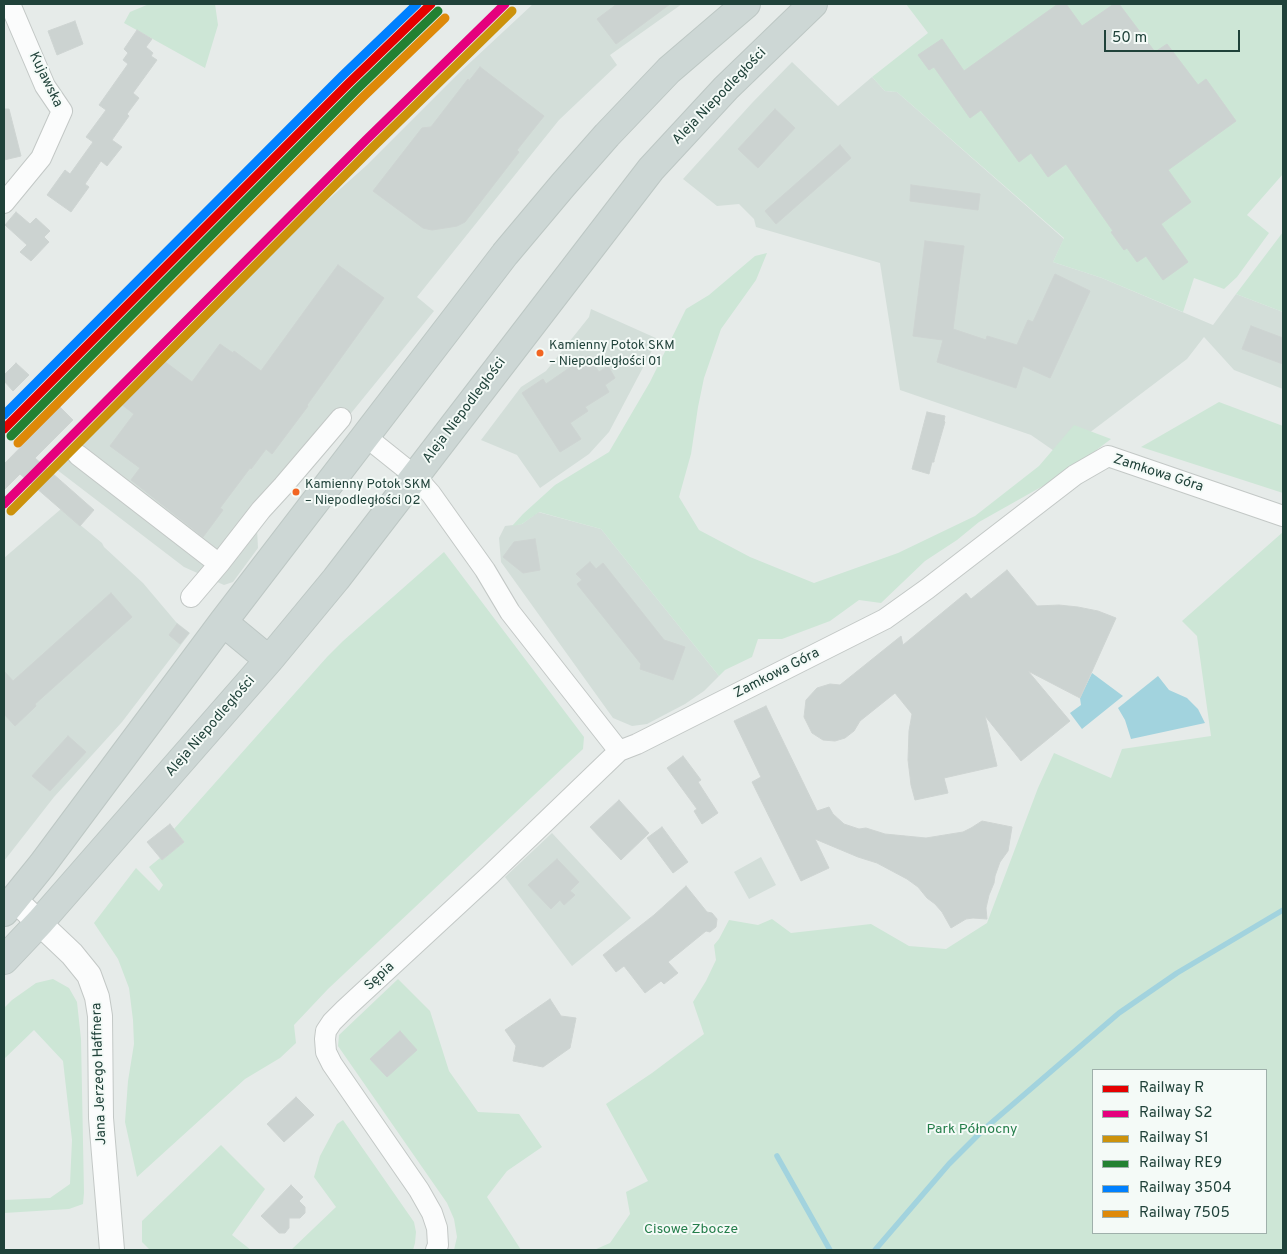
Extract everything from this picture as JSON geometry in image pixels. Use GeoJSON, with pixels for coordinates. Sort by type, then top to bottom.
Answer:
{"type":"FeatureCollection","features":[{"type":"Feature","properties":{"kind":"main road"},"geometry":{"type":"LineString","coordinates":[[9,906],[71,827],[223,622],[505,254],[562,186],[669,70],[746,4]]}},
{"type":"Feature","properties":{"kind":"main road","name":"Aleja Niepodległości"},"geometry":{"type":"LineString","coordinates":[[4,960],[40,922],[269,660],[336,579],[651,169],[726,88],[813,4]]}},
{"type":"Feature","properties":{"kind":"main road"},"geometry":{"type":"LineString","coordinates":[[223,622],[269,660]]}},
{"type":"Feature","properties":{"kind":"street","name":"Kujawska"},"geometry":{"type":"LineString","coordinates":[[4,203],[41,158],[62,111],[45,86],[10,4]]}},
{"type":"Feature","properties":{"kind":"street"},"geometry":{"type":"LineString","coordinates":[[191,597],[261,510],[341,418]]}},
{"type":"Feature","properties":{"kind":"street"},"geometry":{"type":"LineString","coordinates":[[365,436],[415,476],[431,494],[485,570],[510,612],[619,751]]}},
{"type":"Feature","properties":{"kind":"street"},"geometry":{"type":"LineString","coordinates":[[78,455],[219,564]]}},
{"type":"Feature","properties":{"kind":"street","name":"Zamkowa Góra"},"geometry":{"type":"LineString","coordinates":[[619,751],[637,744],[885,619],[1075,475],[1108,456],[1283,516]]}},
{"type":"Feature","properties":{"kind":"street","name":"Sępia"},"geometry":{"type":"LineString","coordinates":[[436,1250],[438,1245],[437,1228],[432,1213],[419,1190],[332,1064],[326,1052],[326,1031],[345,1009],[619,751]]}},
{"type":"Feature","properties":{"kind":"street","name":"Jana Jerzego Haffnera"},"geometry":{"type":"LineString","coordinates":[[9,906],[40,922],[72,954],[89,976],[97,997],[100,1016],[101,1118],[112,1250]]}},
{"type":"Feature","properties":{"kind":"shaded area"},"geometry":{"type":"Polygon","coordinates":[[[533,4],[682,4],[610,55],[617,65],[559,120],[417,297],[434,311],[257,529],[258,548],[233,582],[224,585],[184,567],[56,469],[72,452],[79,448],[120,402],[312,214],[367,165],[460,72],[533,4]]]}},
{"type":"Feature","properties":{"kind":"shaded area"},"geometry":{"type":"Polygon","coordinates":[[[792,62],[838,106],[872,77],[885,91],[897,92],[1064,239],[1053,262],[1102,278],[1213,325],[1236,294],[1283,312],[1283,389],[1234,370],[1204,337],[1187,359],[1060,455],[1031,435],[900,390],[880,263],[756,227],[754,219],[739,204],[717,206],[683,179],[792,62]]]}},
{"type":"Feature","properties":{"kind":"shaded area"},"geometry":{"type":"Polygon","coordinates":[[[591,309],[658,339],[609,432],[589,454],[540,488],[517,455],[481,440],[521,387],[546,371],[589,317],[591,309]]]}},
{"type":"Feature","properties":{"kind":"shaded area"},"geometry":{"type":"Polygon","coordinates":[[[61,509],[102,543],[143,583],[176,622],[190,633],[122,722],[54,797],[4,861],[4,558],[61,509]]]}},
{"type":"Feature","properties":{"kind":"shaded area"},"geometry":{"type":"Polygon","coordinates":[[[538,512],[601,529],[719,676],[704,691],[685,704],[647,724],[632,726],[613,718],[501,562],[499,538],[505,526],[522,524],[538,512]]]}},
{"type":"Feature","properties":{"kind":"shaded area"},"geometry":{"type":"Polygon","coordinates":[[[552,833],[631,918],[572,966],[505,877],[552,833]]]}},
{"type":"Feature","properties":{"kind":"shaded area"},"geometry":{"type":"Polygon","coordinates":[[[761,857],[776,885],[749,899],[734,872],[761,857]]]}},
{"type":"Feature","properties":{"kind":"green space"},"geometry":{"type":"Polygon","coordinates":[[[149,4],[215,4],[218,25],[205,68],[124,23],[130,12],[149,4]]]}},
{"type":"Feature","properties":{"kind":"green space"},"geometry":{"type":"Polygon","coordinates":[[[906,4],[1283,4],[1283,174],[1247,215],[1269,233],[1237,277],[1224,289],[1194,278],[1183,312],[1102,278],[1053,262],[1064,238],[897,92],[885,91],[872,77],[928,33],[906,4]]]}},
{"type":"Feature","properties":{"kind":"green space"},"geometry":{"type":"Polygon","coordinates":[[[1283,232],[1283,312],[1236,294],[1283,232]]]}},
{"type":"Feature","properties":{"kind":"green space"},"geometry":{"type":"Polygon","coordinates":[[[767,253],[756,280],[721,329],[704,378],[691,454],[679,497],[699,530],[750,557],[814,583],[898,553],[975,516],[1039,466],[1074,425],[1111,439],[1066,473],[979,522],[957,540],[925,561],[881,603],[859,600],[830,621],[782,639],[758,639],[752,657],[725,670],[719,676],[601,529],[539,512],[522,524],[512,526],[555,485],[609,452],[650,382],[686,309],[709,295],[755,256],[767,253]]]}},
{"type":"Feature","properties":{"kind":"green space"},"geometry":{"type":"Polygon","coordinates":[[[1219,402],[1283,426],[1283,493],[1141,447],[1219,402]]]}},
{"type":"Feature","properties":{"kind":"green space","name":"Park Północny"},"geometry":{"type":"Polygon","coordinates":[[[1283,532],[1283,1250],[594,1250],[610,1243],[630,1214],[626,1192],[648,1181],[606,1104],[652,1073],[704,1034],[693,1002],[716,960],[714,945],[729,920],[758,925],[772,919],[791,933],[871,924],[909,946],[946,949],[987,923],[1038,788],[1054,753],[1111,778],[1122,749],[1211,736],[1197,636],[1182,621],[1283,532]]]}},
{"type":"Feature","properties":{"kind":"green space"},"geometry":{"type":"Polygon","coordinates":[[[444,552],[584,737],[583,749],[328,989],[294,1025],[296,1043],[280,1058],[245,1079],[137,1177],[125,1122],[128,1081],[134,1044],[129,988],[118,959],[94,923],[136,868],[159,891],[163,885],[149,867],[160,858],[162,860],[184,842],[174,829],[327,657],[444,552]]]}},
{"type":"Feature","properties":{"kind":"green space"},"geometry":{"type":"Polygon","coordinates":[[[53,979],[69,988],[77,1002],[81,1039],[83,1204],[69,1209],[4,1213],[4,1200],[50,1198],[70,1184],[72,1140],[63,1061],[34,1030],[4,1059],[4,1008],[36,983],[53,979]]]}},
{"type":"Feature","properties":{"kind":"green space"},"geometry":{"type":"Polygon","coordinates":[[[398,979],[430,1011],[449,1071],[478,1112],[519,1114],[542,1147],[507,1171],[487,1197],[521,1250],[454,1250],[457,1237],[454,1219],[447,1203],[338,1046],[339,1035],[398,979]]]}},
{"type":"Feature","properties":{"kind":"green space"},"geometry":{"type":"Polygon","coordinates":[[[343,1120],[414,1222],[416,1232],[413,1250],[291,1250],[336,1207],[314,1177],[320,1156],[337,1124],[343,1120]]]}},
{"type":"Feature","properties":{"kind":"green space"},"geometry":{"type":"Polygon","coordinates":[[[221,1145],[265,1189],[232,1235],[251,1250],[150,1250],[142,1242],[142,1221],[221,1145]]]}},
{"type":"Feature","properties":{"kind":"water"},"geometry":{"type":"Polygon","coordinates":[[[1092,673],[1123,696],[1082,729],[1070,713],[1081,705],[1080,698],[1092,673]]]}},
{"type":"Feature","properties":{"kind":"water"},"geometry":{"type":"Polygon","coordinates":[[[1158,676],[1169,690],[1187,698],[1198,709],[1205,723],[1131,739],[1125,720],[1118,708],[1158,676]]]}},
{"type":"Feature","properties":{"kind":"building"},"geometry":{"type":"Polygon","coordinates":[[[617,4],[670,4],[616,44],[597,19],[617,4]]]}},
{"type":"Feature","properties":{"kind":"building"},"geometry":{"type":"Polygon","coordinates":[[[1058,4],[1066,4],[1082,26],[1114,4],[1119,4],[1155,52],[1167,44],[1198,85],[1206,79],[1236,121],[1168,170],[1191,202],[1161,224],[1188,262],[1163,280],[1146,256],[1137,262],[1127,248],[1124,250],[1111,232],[1113,231],[1066,164],[1048,177],[1031,153],[1019,162],[981,110],[970,118],[934,67],[929,70],[918,55],[942,39],[964,71],[1058,4]]]}},
{"type":"Feature","properties":{"kind":"building"},"geometry":{"type":"Polygon","coordinates":[[[75,21],[83,44],[57,55],[48,31],[75,21]]]}},
{"type":"Feature","properties":{"kind":"building"},"geometry":{"type":"Polygon","coordinates":[[[137,30],[152,39],[146,47],[153,53],[151,56],[157,60],[133,93],[139,98],[112,140],[122,147],[107,166],[101,161],[85,184],[89,187],[71,212],[47,195],[65,170],[70,174],[93,142],[86,137],[106,110],[99,105],[128,64],[123,60],[128,53],[124,49],[137,30]]]}},
{"type":"Feature","properties":{"kind":"building"},"geometry":{"type":"Polygon","coordinates":[[[480,67],[544,116],[465,222],[457,226],[432,230],[423,228],[373,191],[422,128],[431,127],[468,79],[469,81],[480,67]]]}},
{"type":"Feature","properties":{"kind":"building"},"geometry":{"type":"Polygon","coordinates":[[[4,109],[9,109],[21,156],[4,160],[4,109]]]}},
{"type":"Feature","properties":{"kind":"building"},"geometry":{"type":"Polygon","coordinates":[[[775,109],[795,128],[758,168],[738,149],[775,109]]]}},
{"type":"Feature","properties":{"kind":"building"},"geometry":{"type":"Polygon","coordinates":[[[840,145],[851,158],[776,224],[765,211],[840,145]]]}},
{"type":"Feature","properties":{"kind":"building"},"geometry":{"type":"Polygon","coordinates":[[[911,185],[980,194],[978,210],[910,201],[911,185]]]}},
{"type":"Feature","properties":{"kind":"building"},"geometry":{"type":"Polygon","coordinates":[[[16,212],[30,224],[36,218],[50,231],[44,237],[49,242],[31,261],[20,252],[27,245],[5,225],[16,212]]]}},
{"type":"Feature","properties":{"kind":"building"},"geometry":{"type":"Polygon","coordinates":[[[925,241],[964,246],[953,329],[986,340],[987,336],[1017,345],[1028,320],[1033,322],[1055,274],[1090,291],[1050,378],[1023,366],[1016,388],[937,362],[943,340],[913,336],[925,241]]]}},
{"type":"Feature","properties":{"kind":"building"},"geometry":{"type":"Polygon","coordinates":[[[338,265],[384,298],[272,454],[266,449],[250,468],[220,508],[223,510],[203,537],[131,480],[140,468],[110,446],[134,414],[121,404],[164,361],[192,382],[220,344],[233,353],[234,351],[261,371],[338,265]]]}},
{"type":"Feature","properties":{"kind":"building"},"geometry":{"type":"Polygon","coordinates":[[[1251,326],[1283,338],[1283,364],[1242,349],[1251,326]]]}},
{"type":"Feature","properties":{"kind":"building"},"geometry":{"type":"Polygon","coordinates":[[[588,356],[599,372],[608,366],[615,378],[605,385],[609,392],[585,407],[588,411],[570,423],[581,439],[560,452],[522,393],[543,379],[546,384],[588,356]]]}},
{"type":"Feature","properties":{"kind":"building"},"geometry":{"type":"Polygon","coordinates":[[[16,363],[29,375],[13,391],[4,381],[4,375],[16,363]]]}},
{"type":"Feature","properties":{"kind":"building"},"geometry":{"type":"Polygon","coordinates":[[[60,407],[73,420],[35,458],[94,510],[80,526],[20,474],[4,490],[4,464],[60,407]]]}},
{"type":"Feature","properties":{"kind":"building"},"geometry":{"type":"Polygon","coordinates":[[[927,412],[945,416],[934,462],[932,462],[929,474],[912,469],[927,412]]]}},
{"type":"Feature","properties":{"kind":"building"},"geometry":{"type":"Polygon","coordinates":[[[535,539],[540,570],[523,573],[503,557],[514,542],[535,539]]]}},
{"type":"Feature","properties":{"kind":"building"},"geometry":{"type":"Polygon","coordinates":[[[590,562],[596,569],[603,563],[664,640],[685,647],[673,680],[640,669],[641,664],[577,584],[582,580],[576,574],[590,562]]]}},
{"type":"Feature","properties":{"kind":"building"},"geometry":{"type":"Polygon","coordinates":[[[1007,570],[1037,606],[1059,605],[1078,607],[1098,611],[1116,618],[1080,698],[1028,671],[1070,721],[1021,761],[985,716],[997,766],[944,778],[948,793],[915,800],[908,760],[909,731],[912,714],[895,693],[860,721],[854,731],[845,738],[835,741],[823,740],[812,733],[804,717],[806,700],[817,688],[830,684],[840,685],[901,636],[903,645],[966,593],[971,599],[1007,570]]]}},
{"type":"Feature","properties":{"kind":"building"},"geometry":{"type":"Polygon","coordinates":[[[111,593],[132,617],[35,704],[36,706],[15,726],[4,714],[4,671],[13,681],[111,593]]]}},
{"type":"Feature","properties":{"kind":"building"},"geometry":{"type":"Polygon","coordinates":[[[177,624],[189,633],[180,644],[169,635],[177,624]]]}},
{"type":"Feature","properties":{"kind":"building"},"geometry":{"type":"Polygon","coordinates":[[[766,706],[817,811],[829,807],[833,814],[844,824],[859,829],[866,828],[885,834],[926,838],[963,832],[982,821],[1012,827],[1008,851],[1000,862],[989,895],[986,908],[987,919],[966,919],[951,928],[935,904],[907,879],[877,863],[815,839],[829,868],[801,881],[752,782],[761,777],[734,721],[766,706]]]}},
{"type":"Feature","properties":{"kind":"building"},"geometry":{"type":"Polygon","coordinates":[[[68,736],[86,752],[50,791],[32,776],[68,736]]]}},
{"type":"Feature","properties":{"kind":"building"},"geometry":{"type":"Polygon","coordinates":[[[683,756],[701,780],[698,782],[718,813],[702,824],[694,811],[697,809],[667,768],[683,756]]]}},
{"type":"Feature","properties":{"kind":"building"},"geometry":{"type":"Polygon","coordinates":[[[619,800],[649,833],[621,860],[590,827],[619,800]]]}},
{"type":"Feature","properties":{"kind":"building"},"geometry":{"type":"Polygon","coordinates":[[[170,824],[184,842],[162,860],[147,842],[170,824]]]}},
{"type":"Feature","properties":{"kind":"building"},"geometry":{"type":"Polygon","coordinates":[[[662,827],[688,862],[673,873],[647,838],[662,827]]]}},
{"type":"Feature","properties":{"kind":"building"},"geometry":{"type":"Polygon","coordinates":[[[557,859],[579,882],[570,891],[575,895],[564,905],[560,900],[551,909],[528,885],[557,859]]]}},
{"type":"Feature","properties":{"kind":"building"},"geometry":{"type":"Polygon","coordinates":[[[686,886],[707,912],[712,913],[717,919],[716,927],[710,932],[706,931],[668,962],[678,973],[664,984],[661,981],[645,993],[624,966],[616,972],[603,955],[654,915],[686,886]]]}},
{"type":"Feature","properties":{"kind":"building"},"geometry":{"type":"Polygon","coordinates":[[[550,999],[561,1016],[576,1018],[570,1048],[543,1067],[513,1061],[516,1046],[505,1030],[550,999]]]}},
{"type":"Feature","properties":{"kind":"building"},"geometry":{"type":"Polygon","coordinates":[[[400,1031],[417,1050],[387,1077],[370,1059],[400,1031]]]}},
{"type":"Feature","properties":{"kind":"building"},"geometry":{"type":"Polygon","coordinates":[[[296,1097],[314,1115],[284,1142],[267,1124],[296,1097]]]}},
{"type":"Feature","properties":{"kind":"building"},"geometry":{"type":"Polygon","coordinates":[[[291,1185],[303,1197],[299,1201],[305,1207],[305,1213],[300,1218],[289,1218],[289,1228],[285,1233],[279,1233],[261,1216],[291,1185]]]}},
{"type":"Feature","properties":{"kind":"waterway"},"geometry":{"type":"LineString","coordinates":[[875,1250],[949,1164],[983,1130],[1119,1013],[1177,973],[1283,910]]}},
{"type":"Feature","properties":{"kind":"waterway"},"geometry":{"type":"LineString","coordinates":[[777,1156],[830,1250]]}},
{"type":"Feature","properties":{"kind":"rail line","name":"3504"},"geometry":{"type":"LineString","coordinates":[[4,415],[342,76],[417,4]]}},
{"type":"Feature","properties":{"kind":"rail line","name":"R"},"geometry":{"type":"LineString","coordinates":[[4,429],[349,83],[431,4]]}},
{"type":"Feature","properties":{"kind":"rail line","name":"S2"},"geometry":{"type":"LineString","coordinates":[[4,504],[366,140],[505,4]]}},
{"type":"Feature","properties":{"kind":"rail line","name":"RE9"},"geometry":{"type":"LineString","coordinates":[[11,436],[356,90],[438,11]]}},
{"type":"Feature","properties":{"kind":"rail line","name":"S1"},"geometry":{"type":"LineString","coordinates":[[11,511],[373,147],[512,11]]}},
{"type":"Feature","properties":{"kind":"rail line","name":"7505"},"geometry":{"type":"LineString","coordinates":[[18,443],[363,97],[445,18]]}},
{"type":"Feature","properties":{"kind":"place","name":"Kamienny Potok SKM – Niepodległości 01"},"geometry":{"type":"Point","coordinates":[540,353]}},
{"type":"Feature","properties":{"kind":"place","name":"Kamienny Potok SKM – Niepodległości 02"},"geometry":{"type":"Point","coordinates":[296,492]}},
{"type":"Feature","properties":{"kind":"park label","name":"Cisowe Zbocze"},"geometry":{"type":"Point","coordinates":[691,1230]}}]}
